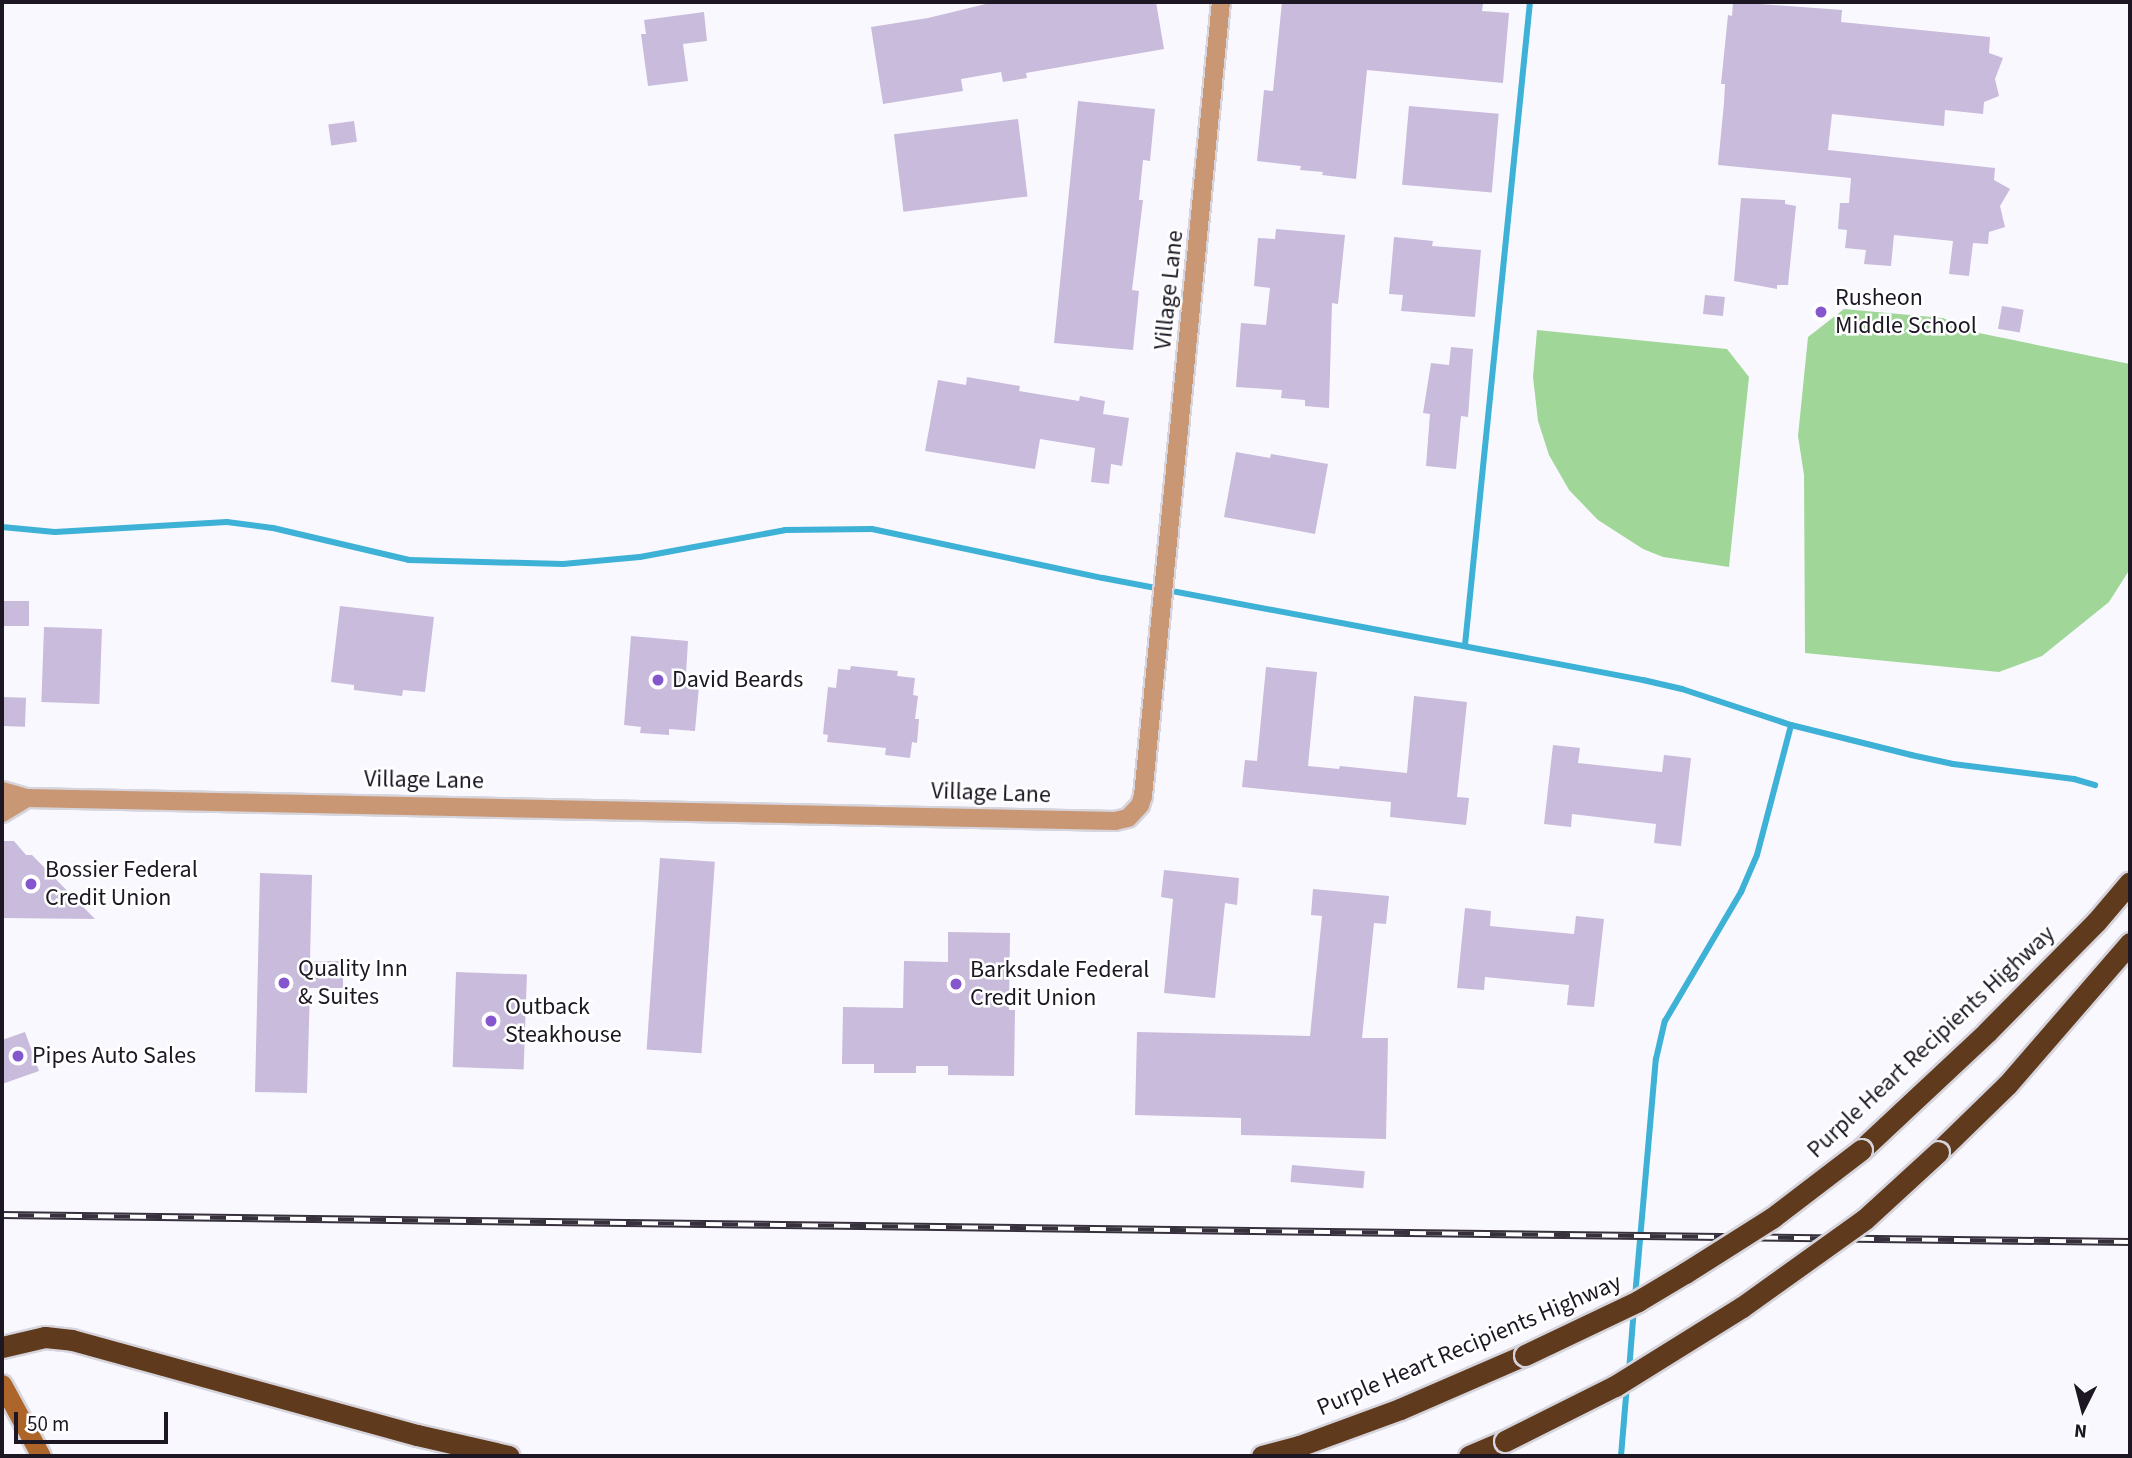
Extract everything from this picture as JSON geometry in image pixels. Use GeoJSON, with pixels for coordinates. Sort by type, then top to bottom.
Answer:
{"type":"FeatureCollection","features":[{"type":"Feature","properties":{"kind":"highway","name":"Purple Heart Recipients Highway"},"geometry":{"type":"LineString","coordinates":[[1262,1456],[1299,1446],[1399,1409],[1604,1319],[1685,1273],[1772,1217],[1861,1150],[1987,1032],[2096,922],[2130,882]]}},
{"type":"Feature","properties":{"kind":"highway"},"geometry":{"type":"LineString","coordinates":[[1469,1456],[1615,1386],[1742,1307],[1865,1219],[2007,1084],[2130,943]]}},
{"type":"Feature","properties":{"kind":"highway"},"geometry":{"type":"LineString","coordinates":[[2,1348],[26,1340],[59,1337],[417,1435],[509,1456]]}},
{"type":"Feature","properties":{"kind":"main road"},"geometry":{"type":"LineString","coordinates":[[2,1384],[41,1456]]}},
{"type":"Feature","properties":{"kind":"street","name":"Village Lane"},"geometry":{"type":"LineString","coordinates":[[2,791],[27,798],[1119,821],[1133,815],[1143,796],[1221,2]]}},
{"type":"Feature","properties":{"kind":"street"},"geometry":{"type":"LineString","coordinates":[[2,813],[27,798]]}},
{"type":"Feature","properties":{"kind":"green space"},"geometry":{"type":"Polygon","coordinates":[[[1844,309],[1943,318],[1974,332],[2130,364],[2130,569],[2109,602],[2042,656],[1999,672],[1805,653],[1804,475],[1798,436],[1808,337],[1844,309]]]}},
{"type":"Feature","properties":{"kind":"green space"},"geometry":{"type":"Polygon","coordinates":[[[1537,330],[1727,349],[1749,377],[1729,567],[1663,557],[1643,549],[1598,520],[1569,490],[1549,455],[1538,421],[1533,377],[1537,330]]]}},
{"type":"Feature","properties":{"kind":"building"},"geometry":{"type":"Polygon","coordinates":[[[994,2],[1156,2],[1164,49],[1026,73],[1027,78],[1003,82],[1001,72],[961,79],[963,91],[883,104],[871,27],[928,18],[994,2]]]}},
{"type":"Feature","properties":{"kind":"building"},"geometry":{"type":"Polygon","coordinates":[[[1282,2],[1454,2],[1483,4],[1482,11],[1509,13],[1503,83],[1367,70],[1356,179],[1300,170],[1301,166],[1257,161],[1264,90],[1273,91],[1282,2]]]}},
{"type":"Feature","properties":{"kind":"building"},"geometry":{"type":"Polygon","coordinates":[[[1733,2],[1842,10],[1841,22],[1990,37],[1989,53],[2003,58],[1995,79],[1999,96],[1984,102],[1983,114],[1945,110],[1944,126],[1832,114],[1828,150],[1995,168],[1994,180],[2010,189],[2000,206],[2005,227],[1989,232],[1988,244],[1973,243],[1969,276],[1949,274],[1953,241],[1894,235],[1891,266],[1864,264],[1866,250],[1845,248],[1847,230],[1838,229],[1840,203],[1849,203],[1851,178],[1718,165],[1725,84],[1721,84],[1728,15],[1732,16],[1733,2]]]}},
{"type":"Feature","properties":{"kind":"building"},"geometry":{"type":"Polygon","coordinates":[[[704,12],[707,41],[683,44],[688,81],[648,86],[641,34],[646,34],[644,20],[704,12]]]}},
{"type":"Feature","properties":{"kind":"building"},"geometry":{"type":"Polygon","coordinates":[[[1078,101],[1155,109],[1150,161],[1143,160],[1139,200],[1143,200],[1132,290],[1139,291],[1133,350],[1054,343],[1078,101]]]}},
{"type":"Feature","properties":{"kind":"building"},"geometry":{"type":"Polygon","coordinates":[[[1409,106],[1499,114],[1492,193],[1402,185],[1409,106]]]}},
{"type":"Feature","properties":{"kind":"building"},"geometry":{"type":"Polygon","coordinates":[[[1018,119],[1028,196],[903,212],[894,134],[1018,119]]]}},
{"type":"Feature","properties":{"kind":"building"},"geometry":{"type":"Polygon","coordinates":[[[354,121],[357,142],[331,145],[328,125],[354,121]]]}},
{"type":"Feature","properties":{"kind":"building"},"geometry":{"type":"Polygon","coordinates":[[[1741,198],[1785,200],[1785,204],[1796,206],[1788,285],[1777,285],[1777,289],[1734,281],[1741,198]]]}},
{"type":"Feature","properties":{"kind":"building"},"geometry":{"type":"Polygon","coordinates":[[[1276,229],[1345,235],[1338,304],[1332,303],[1329,408],[1305,406],[1305,400],[1281,398],[1282,390],[1236,387],[1241,323],[1266,325],[1270,288],[1254,286],[1258,238],[1275,239],[1276,229]]]}},
{"type":"Feature","properties":{"kind":"building"},"geometry":{"type":"Polygon","coordinates":[[[1394,237],[1433,241],[1432,246],[1481,250],[1475,317],[1401,311],[1403,295],[1389,294],[1394,237]]]}},
{"type":"Feature","properties":{"kind":"building"},"geometry":{"type":"Polygon","coordinates":[[[1705,295],[1725,297],[1723,316],[1703,314],[1705,295]]]}},
{"type":"Feature","properties":{"kind":"building"},"geometry":{"type":"Polygon","coordinates":[[[2002,306],[2024,310],[2020,332],[1998,329],[2002,306]]]}},
{"type":"Feature","properties":{"kind":"building"},"geometry":{"type":"Polygon","coordinates":[[[1451,347],[1473,349],[1468,417],[1461,416],[1456,469],[1426,466],[1430,414],[1423,413],[1431,363],[1449,365],[1451,347]]]}},
{"type":"Feature","properties":{"kind":"building"},"geometry":{"type":"Polygon","coordinates":[[[967,377],[1020,386],[1019,391],[1079,401],[1080,396],[1105,401],[1103,414],[1129,418],[1122,466],[1111,464],[1109,484],[1091,482],[1095,448],[1040,439],[1035,469],[925,451],[938,380],[966,385],[967,377]]]}},
{"type":"Feature","properties":{"kind":"building"},"geometry":{"type":"Polygon","coordinates":[[[1236,452],[1270,458],[1271,454],[1328,464],[1315,534],[1224,517],[1236,452]]]}},
{"type":"Feature","properties":{"kind":"building"},"geometry":{"type":"Polygon","coordinates":[[[2,601],[29,601],[29,626],[2,626],[2,601]]]}},
{"type":"Feature","properties":{"kind":"building"},"geometry":{"type":"Polygon","coordinates":[[[340,606],[434,617],[425,692],[403,690],[402,696],[354,690],[354,685],[331,682],[340,606]]]}},
{"type":"Feature","properties":{"kind":"building"},"geometry":{"type":"Polygon","coordinates":[[[44,627],[102,629],[99,704],[41,702],[44,627]]]}},
{"type":"Feature","properties":{"kind":"building","name":"David Beards"},"geometry":{"type":"Polygon","coordinates":[[[631,636],[688,641],[686,674],[700,675],[695,731],[669,729],[669,735],[640,733],[641,727],[624,725],[631,636]]]}},
{"type":"Feature","properties":{"kind":"building"},"geometry":{"type":"Polygon","coordinates":[[[851,666],[898,671],[897,676],[915,678],[913,695],[918,696],[915,719],[919,719],[917,743],[912,742],[910,758],[885,755],[886,748],[827,742],[828,735],[823,734],[828,687],[836,688],[838,669],[850,670],[851,666]]]}},
{"type":"Feature","properties":{"kind":"building"},"geometry":{"type":"Polygon","coordinates":[[[1266,667],[1317,672],[1308,766],[1339,769],[1340,766],[1407,773],[1414,696],[1467,702],[1457,797],[1469,798],[1466,825],[1390,817],[1391,802],[1242,787],[1245,760],[1257,761],[1266,667]]]}},
{"type":"Feature","properties":{"kind":"building"},"geometry":{"type":"Polygon","coordinates":[[[2,697],[26,698],[25,727],[2,726],[2,697]]]}},
{"type":"Feature","properties":{"kind":"building"},"geometry":{"type":"Polygon","coordinates":[[[1553,745],[1580,748],[1578,763],[1662,772],[1664,755],[1691,758],[1681,846],[1654,843],[1656,824],[1572,814],[1571,827],[1544,824],[1553,745]]]}},
{"type":"Feature","properties":{"kind":"building","name":"Bossier Federal Credit Union"},"geometry":{"type":"Polygon","coordinates":[[[2,841],[14,841],[26,855],[32,855],[95,919],[2,918],[2,841]]]}},
{"type":"Feature","properties":{"kind":"building"},"geometry":{"type":"Polygon","coordinates":[[[660,858],[715,862],[701,1053],[647,1050],[660,858]]]}},
{"type":"Feature","properties":{"kind":"building"},"geometry":{"type":"Polygon","coordinates":[[[1164,870],[1239,878],[1237,905],[1225,903],[1215,998],[1164,993],[1173,899],[1161,897],[1164,870]]]}},
{"type":"Feature","properties":{"kind":"building","name":"Quality Inn & Suites"},"geometry":{"type":"Polygon","coordinates":[[[260,873],[312,875],[310,961],[343,961],[343,988],[310,988],[307,1093],[255,1092],[260,873]]]}},
{"type":"Feature","properties":{"kind":"building"},"geometry":{"type":"Polygon","coordinates":[[[1313,889],[1389,896],[1386,924],[1374,923],[1362,1038],[1388,1038],[1386,1139],[1241,1135],[1241,1118],[1135,1115],[1137,1032],[1310,1036],[1322,916],[1311,915],[1313,889]]]}},
{"type":"Feature","properties":{"kind":"building"},"geometry":{"type":"Polygon","coordinates":[[[1465,908],[1491,911],[1490,926],[1574,934],[1576,916],[1604,919],[1594,1007],[1567,1005],[1569,985],[1485,977],[1484,990],[1457,988],[1465,908]]]}},
{"type":"Feature","properties":{"kind":"building","name":"Barksdale Federal Credit Union"},"geometry":{"type":"Polygon","coordinates":[[[948,932],[1010,933],[1009,1010],[1015,1010],[1014,1076],[948,1075],[948,1066],[916,1066],[916,1073],[874,1073],[874,1064],[842,1064],[843,1007],[903,1008],[904,961],[948,962],[948,932]]]}},
{"type":"Feature","properties":{"kind":"building","name":"Outback Steakhouse"},"geometry":{"type":"Polygon","coordinates":[[[456,972],[527,974],[524,1069],[453,1067],[456,972]]]}},
{"type":"Feature","properties":{"kind":"building","name":"Pipes Auto Sales"},"geometry":{"type":"Polygon","coordinates":[[[25,1032],[39,1071],[2,1084],[2,1040],[25,1032]]]}},
{"type":"Feature","properties":{"kind":"building"},"geometry":{"type":"Polygon","coordinates":[[[1292,1165],[1365,1171],[1363,1188],[1291,1182],[1292,1165]]]}},
{"type":"Feature","properties":{"kind":"waterway"},"geometry":{"type":"LineString","coordinates":[[1465,645],[1530,2]]}},
{"type":"Feature","properties":{"kind":"waterway"},"geometry":{"type":"LineString","coordinates":[[2,527],[55,532],[227,522],[273,528],[409,560],[563,564],[640,557],[785,530],[872,529],[1103,578],[1643,680],[1682,689],[1791,725],[1911,755],[1953,764],[2074,779],[2095,785]]}},
{"type":"Feature","properties":{"kind":"waterway"},"geometry":{"type":"LineString","coordinates":[[1635,1297],[1656,1059],[1665,1021],[1741,892],[1757,855],[1791,725]]}},
{"type":"Feature","properties":{"kind":"waterway"},"geometry":{"type":"LineString","coordinates":[[1629,1371],[1634,1308]]}},
{"type":"Feature","properties":{"kind":"waterway"},"geometry":{"type":"LineString","coordinates":[[1621,1456],[1627,1385]]}},
{"type":"Feature","properties":{"kind":"railway"},"geometry":{"type":"LineString","coordinates":[[2,1215],[2130,1242]]}},
{"type":"Feature","properties":{"kind":"place","name":"Rusheon Middle School"},"geometry":{"type":"Point","coordinates":[1821,312]}},
{"type":"Feature","properties":{"kind":"place","name":"David Beards"},"geometry":{"type":"Point","coordinates":[658,680]}},
{"type":"Feature","properties":{"kind":"place","name":"Bossier Federal Credit Union"},"geometry":{"type":"Point","coordinates":[31,884]}},
{"type":"Feature","properties":{"kind":"place","name":"Quality Inn & Suites"},"geometry":{"type":"Point","coordinates":[284,983]}},
{"type":"Feature","properties":{"kind":"place","name":"Barksdale Federal Credit Union"},"geometry":{"type":"Point","coordinates":[956,984]}},
{"type":"Feature","properties":{"kind":"place","name":"Outback Steakhouse"},"geometry":{"type":"Point","coordinates":[491,1021]}},
{"type":"Feature","properties":{"kind":"place","name":"Pipes Auto Sales"},"geometry":{"type":"Point","coordinates":[18,1056]}}]}
